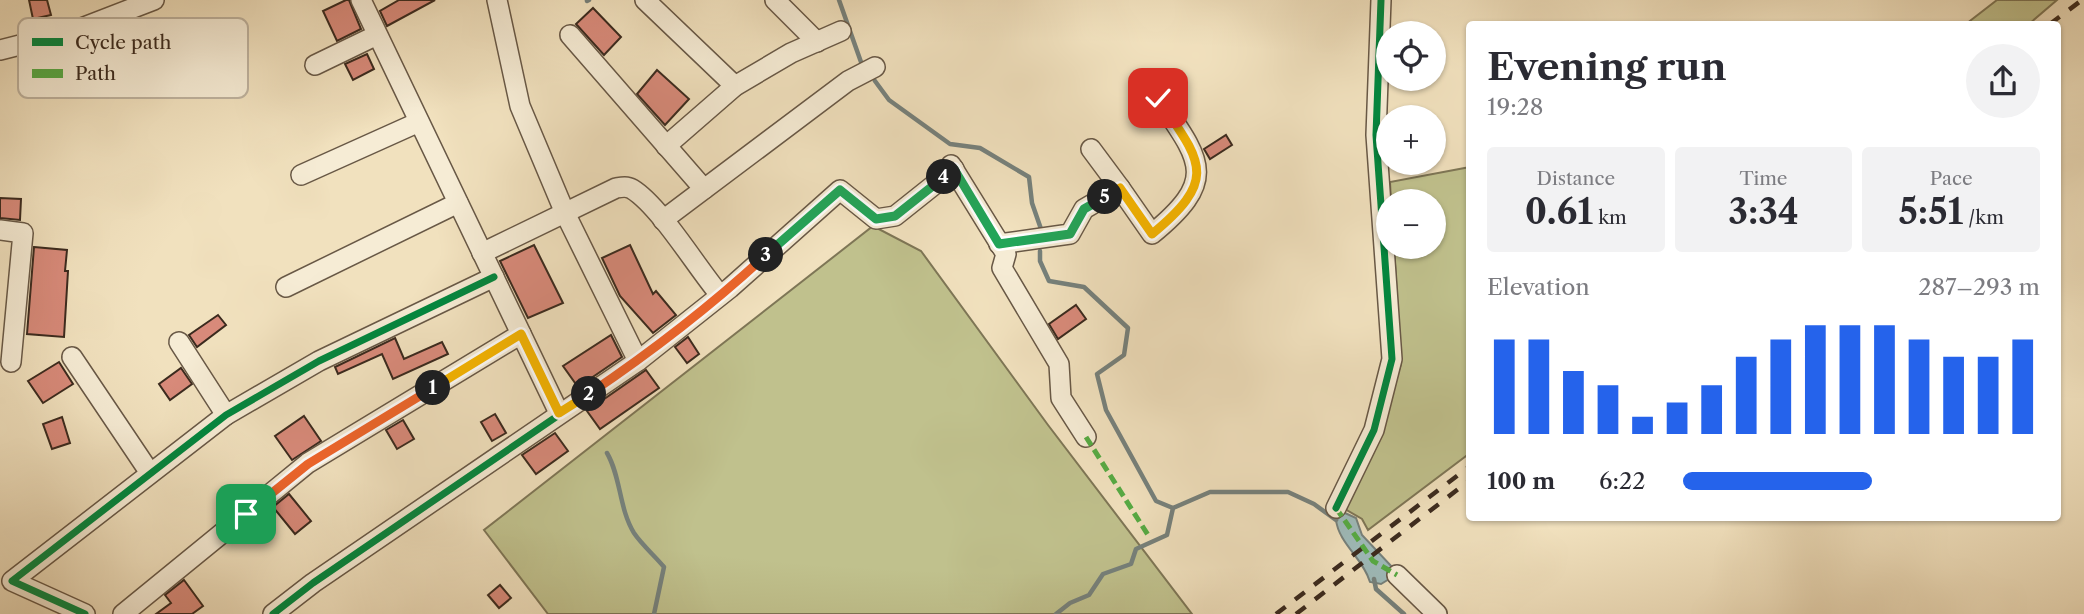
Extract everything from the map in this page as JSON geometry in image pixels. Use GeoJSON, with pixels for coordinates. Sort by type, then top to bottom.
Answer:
{"type":"FeatureCollection","features":[{"type":"Feature","properties":{"kind":"street"},"geometry":{"type":"LineString","coordinates":[[107,18],[154,0]]}},
{"type":"Feature","properties":{"kind":"street"},"geometry":{"type":"LineString","coordinates":[[360,0],[559,413]]}},
{"type":"Feature","properties":{"kind":"street"},"geometry":{"type":"LineString","coordinates":[[497,0],[520,106],[565,213],[638,361]]}},
{"type":"Feature","properties":{"kind":"street"},"geometry":{"type":"LineString","coordinates":[[645,0],[735,86]]}},
{"type":"Feature","properties":{"kind":"street"},"geometry":{"type":"LineString","coordinates":[[775,0],[817,42]]}},
{"type":"Feature","properties":{"kind":"street"},"geometry":{"type":"LineString","coordinates":[[1336,508],[1374,430],[1392,359],[1376,135],[1381,0]]}},
{"type":"Feature","properties":{"kind":"street"},"geometry":{"type":"LineString","coordinates":[[666,146],[735,86],[791,53],[841,31]]}},
{"type":"Feature","properties":{"kind":"street"},"geometry":{"type":"LineString","coordinates":[[315,65],[377,35]]}},
{"type":"Feature","properties":{"kind":"street"},"geometry":{"type":"LineString","coordinates":[[570,35],[704,189]]}},
{"type":"Feature","properties":{"kind":"street"},"geometry":{"type":"LineString","coordinates":[[0,50],[18,45]]}},
{"type":"Feature","properties":{"kind":"street"},"geometry":{"type":"LineString","coordinates":[[663,220],[848,81],[875,67]]}},
{"type":"Feature","properties":{"kind":"street"},"geometry":{"type":"LineString","coordinates":[[1091,149],[1152,234],[1179,212],[1196,188],[1197,161],[1158,98]]}},
{"type":"Feature","properties":{"kind":"street"},"geometry":{"type":"LineString","coordinates":[[301,175],[419,122]]}},
{"type":"Feature","properties":{"kind":"street"},"geometry":{"type":"LineString","coordinates":[[273,614],[313,583],[638,361],[720,295],[840,190],[876,219],[895,216],[953,167],[1006,254],[1002,268],[1059,364],[1061,398],[1086,437]]}},
{"type":"Feature","properties":{"kind":"street"},"geometry":{"type":"LineString","coordinates":[[482,253],[616,188],[626,187],[634,190],[663,220],[720,295]]}},
{"type":"Feature","properties":{"kind":"street"},"geometry":{"type":"LineString","coordinates":[[999,244],[1070,234],[1084,209],[1120,188]]}},
{"type":"Feature","properties":{"kind":"street"},"geometry":{"type":"LineString","coordinates":[[286,287],[458,203]]}},
{"type":"Feature","properties":{"kind":"street"},"geometry":{"type":"LineString","coordinates":[[0,230],[23,233],[11,362]]}},
{"type":"Feature","properties":{"kind":"street"},"geometry":{"type":"LineString","coordinates":[[85,614],[12,581],[226,415],[318,361],[494,277]]}},
{"type":"Feature","properties":{"kind":"street"},"geometry":{"type":"LineString","coordinates":[[123,614],[308,464],[521,334]]}},
{"type":"Feature","properties":{"kind":"street"},"geometry":{"type":"LineString","coordinates":[[179,342],[226,415]]}},
{"type":"Feature","properties":{"kind":"street"},"geometry":{"type":"LineString","coordinates":[[72,357],[150,473]]}},
{"type":"Feature","properties":{"kind":"street"},"geometry":{"type":"LineString","coordinates":[[1397,575],[1437,614]]}},
{"type":"Feature","properties":{"kind":"green space"},"geometry":{"type":"Polygon","coordinates":[[[1997,0],[2057,0],[2032,21],[1970,21],[1997,0]]]}},
{"type":"Feature","properties":{"kind":"green space"},"geometry":{"type":"Polygon","coordinates":[[[1466,168],[1466,456],[1368,530],[1362,519],[1345,509],[1377,436],[1401,364],[1395,259],[1446,259],[1446,189],[1390,189],[1390,182],[1427,175],[1446,175],[1446,172],[1466,168]]]}},
{"type":"Feature","properties":{"kind":"green space"},"geometry":{"type":"Polygon","coordinates":[[[873,226],[921,251],[1048,425],[1192,614],[548,614],[484,530],[873,226]]]}},
{"type":"Feature","properties":{"kind":"water"},"geometry":{"type":"Polygon","coordinates":[[[1345,513],[1356,518],[1362,535],[1393,568],[1394,576],[1381,584],[1370,582],[1338,529],[1336,520],[1345,513]]]}},
{"type":"Feature","properties":{"kind":"building"},"geometry":{"type":"Polygon","coordinates":[[[29,0],[47,0],[51,15],[33,18],[29,0]]]}},
{"type":"Feature","properties":{"kind":"building"},"geometry":{"type":"Polygon","coordinates":[[[349,0],[361,29],[337,41],[323,11],[349,0]]]}},
{"type":"Feature","properties":{"kind":"building"},"geometry":{"type":"Polygon","coordinates":[[[399,0],[435,0],[387,26],[380,11],[399,0]]]}},
{"type":"Feature","properties":{"kind":"building"},"geometry":{"type":"Polygon","coordinates":[[[593,8],[621,37],[604,55],[576,24],[593,8]]]}},
{"type":"Feature","properties":{"kind":"building"},"geometry":{"type":"Polygon","coordinates":[[[367,54],[374,69],[353,80],[345,64],[367,54]]]}},
{"type":"Feature","properties":{"kind":"building"},"geometry":{"type":"Polygon","coordinates":[[[657,70],[689,99],[665,125],[637,94],[657,70]]]}},
{"type":"Feature","properties":{"kind":"building"},"geometry":{"type":"Polygon","coordinates":[[[1226,135],[1232,145],[1210,159],[1204,149],[1226,135]]]}},
{"type":"Feature","properties":{"kind":"building"},"geometry":{"type":"Polygon","coordinates":[[[0,198],[21,199],[20,220],[0,218],[0,198]]]}},
{"type":"Feature","properties":{"kind":"building"},"geometry":{"type":"Polygon","coordinates":[[[534,245],[563,303],[528,318],[500,261],[534,245]]]}},
{"type":"Feature","properties":{"kind":"building"},"geometry":{"type":"Polygon","coordinates":[[[630,245],[653,294],[656,291],[676,315],[653,333],[620,296],[602,258],[630,245]]]}},
{"type":"Feature","properties":{"kind":"building"},"geometry":{"type":"Polygon","coordinates":[[[34,247],[67,250],[64,337],[27,334],[34,247]]]}},
{"type":"Feature","properties":{"kind":"building"},"geometry":{"type":"Polygon","coordinates":[[[1076,305],[1086,319],[1058,339],[1049,324],[1076,305]]]}},
{"type":"Feature","properties":{"kind":"building"},"geometry":{"type":"Polygon","coordinates":[[[218,315],[226,325],[197,347],[189,335],[218,315]]]}},
{"type":"Feature","properties":{"kind":"building"},"geometry":{"type":"Polygon","coordinates":[[[611,335],[622,357],[578,387],[563,366],[611,335]]]}},
{"type":"Feature","properties":{"kind":"building"},"geometry":{"type":"Polygon","coordinates":[[[688,337],[699,354],[687,363],[675,347],[688,337]]]}},
{"type":"Feature","properties":{"kind":"building"},"geometry":{"type":"Polygon","coordinates":[[[395,338],[404,359],[442,342],[448,354],[393,379],[382,354],[338,374],[335,367],[395,338]]]}},
{"type":"Feature","properties":{"kind":"building"},"geometry":{"type":"Polygon","coordinates":[[[59,362],[73,384],[43,403],[28,381],[59,362]]]}},
{"type":"Feature","properties":{"kind":"building"},"geometry":{"type":"Polygon","coordinates":[[[181,368],[192,384],[170,400],[159,384],[181,368]]]}},
{"type":"Feature","properties":{"kind":"building"},"geometry":{"type":"Polygon","coordinates":[[[646,370],[659,388],[600,429],[587,411],[646,370]]]}},
{"type":"Feature","properties":{"kind":"building"},"geometry":{"type":"Polygon","coordinates":[[[495,414],[506,433],[492,441],[481,422],[495,414]]]}},
{"type":"Feature","properties":{"kind":"building"},"geometry":{"type":"Polygon","coordinates":[[[304,416],[321,441],[292,460],[275,436],[304,416]]]}},
{"type":"Feature","properties":{"kind":"building"},"geometry":{"type":"Polygon","coordinates":[[[62,417],[70,443],[52,449],[43,424],[62,417]]]}},
{"type":"Feature","properties":{"kind":"building"},"geometry":{"type":"Polygon","coordinates":[[[403,420],[414,439],[397,449],[386,430],[403,420]]]}},
{"type":"Feature","properties":{"kind":"building"},"geometry":{"type":"Polygon","coordinates":[[[555,433],[568,451],[536,474],[522,455],[555,433]]]}},
{"type":"Feature","properties":{"kind":"building"},"geometry":{"type":"Polygon","coordinates":[[[289,494],[311,521],[295,534],[273,507],[289,494]]]}},
{"type":"Feature","properties":{"kind":"building"},"geometry":{"type":"Polygon","coordinates":[[[184,580],[203,606],[192,614],[156,614],[171,603],[165,595],[184,580]]]}},
{"type":"Feature","properties":{"kind":"building"},"geometry":{"type":"Polygon","coordinates":[[[500,585],[511,598],[499,608],[488,595],[500,585]]]}},
{"type":"Feature","properties":{"kind":"waterway"},"geometry":{"type":"LineString","coordinates":[[839,0],[861,62]]}},
{"type":"Feature","properties":{"kind":"waterway"},"geometry":{"type":"LineString","coordinates":[[875,81],[889,100],[950,144],[980,148],[1029,177],[1032,203],[1041,229]]}},
{"type":"Feature","properties":{"kind":"waterway"},"geometry":{"type":"LineString","coordinates":[[1040,251],[1040,261],[1049,281],[1084,287],[1128,328],[1124,355],[1097,374],[1106,410],[1156,501],[1173,508],[1210,492],[1288,492],[1314,504],[1336,520]]}},
{"type":"Feature","properties":{"kind":"waterway"},"geometry":{"type":"LineString","coordinates":[[607,453],[612,462],[629,524],[664,567],[654,614]]}},
{"type":"Feature","properties":{"kind":"waterway"},"geometry":{"type":"LineString","coordinates":[[1056,614],[1070,603],[1089,595],[1103,574],[1131,564],[1136,549],[1167,535],[1173,508]]}},
{"type":"Feature","properties":{"kind":"waterway"},"geometry":{"type":"LineString","coordinates":[[1374,579],[1376,589],[1404,614]]}},
{"type":"Feature","properties":{"kind":"railway"},"geometry":{"type":"LineString","coordinates":[[2054,21],[2082,0]]}},
{"type":"Feature","properties":{"kind":"railway"},"geometry":{"type":"LineString","coordinates":[[1276,614],[1466,469]]}},
{"type":"Feature","properties":{"kind":"railway"},"geometry":{"type":"LineString","coordinates":[[1296,614],[1466,483]]}},
{"type":"Feature","properties":{"kind":"marked path"},"geometry":{"type":"LineString","coordinates":[[1086,437],[1148,535]]}},
{"type":"Feature","properties":{"kind":"marked path"},"geometry":{"type":"LineString","coordinates":[[1336,508],[1373,561],[1397,575]]}},
{"type":"Feature","properties":{"kind":"cycle path"},"geometry":{"type":"LineString","coordinates":[[1336,508],[1374,430],[1392,359],[1376,135],[1381,0]]}},
{"type":"Feature","properties":{"kind":"cycle path"},"geometry":{"type":"LineString","coordinates":[[273,614],[313,583],[638,361],[730,288],[840,190],[876,219],[895,216],[954,169]]}},
{"type":"Feature","properties":{"kind":"cycle path"},"geometry":{"type":"LineString","coordinates":[[85,614],[12,581],[226,415],[319,361],[494,277]]}},
{"type":"Feature","properties":{"kind":"route"},"geometry":{"type":"LineString","coordinates":[[246,514],[308,464],[521,334],[559,413],[638,361],[730,288],[840,190],[876,219],[895,216],[954,169],[999,244],[1070,234],[1084,209],[1120,188],[1152,234],[1179,212],[1196,188],[1197,161],[1158,98]]}}]}
